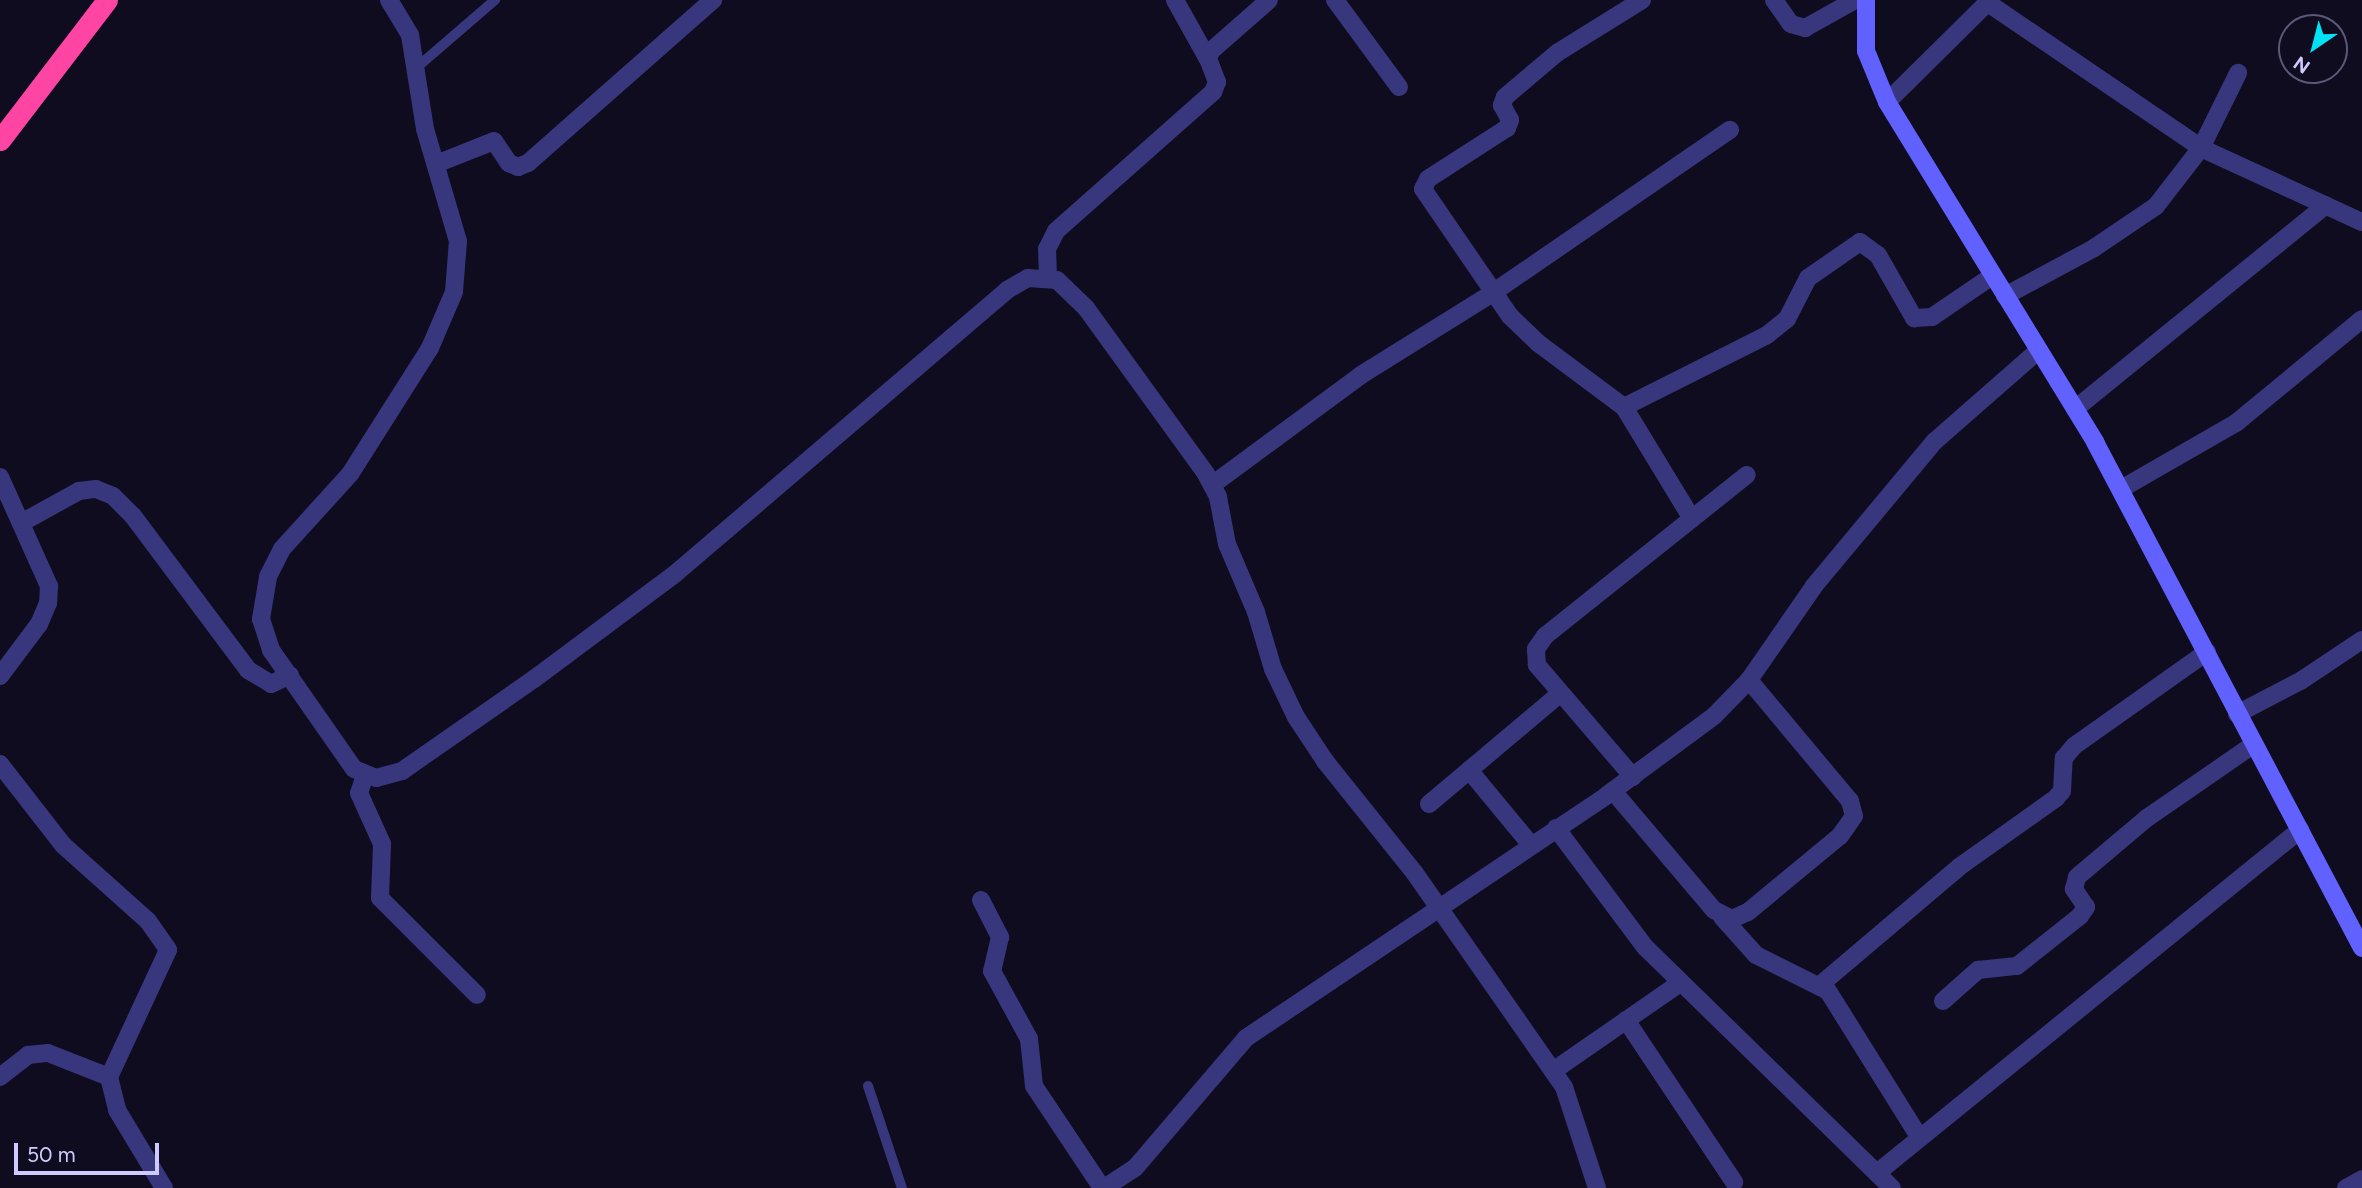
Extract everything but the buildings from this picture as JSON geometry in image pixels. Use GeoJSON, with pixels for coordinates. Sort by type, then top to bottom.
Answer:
{"type":"FeatureCollection","features":[{"type":"Feature","properties":{"kind":"highway"},"geometry":{"type":"LineString","coordinates":[[0,140],[107,0]]}},
{"type":"Feature","properties":{"kind":"street"},"geometry":{"type":"LineString","coordinates":[[389,0],[410,35],[436,164],[458,241],[450,310],[350,474],[297,530],[268,577],[261,619],[264,636],[354,769],[365,775],[387,776],[402,771],[610,624],[1007,290],[1028,278],[1048,277],[1065,285],[1086,308],[1212,485],[1227,544],[1296,717],[1325,761],[1439,907],[1553,1071],[1572,1102],[1597,1188]]}},
{"type":"Feature","properties":{"kind":"street"},"geometry":{"type":"LineString","coordinates":[[436,164],[489,141],[498,143],[513,165],[528,163],[713,0]]}},
{"type":"Feature","properties":{"kind":"street"},"geometry":{"type":"LineString","coordinates":[[1048,277],[1047,249],[1061,225],[1213,92],[1217,82],[1209,61],[1175,0]]}},
{"type":"Feature","properties":{"kind":"street"},"geometry":{"type":"LineString","coordinates":[[1209,61],[1214,47],[1269,0]]}},
{"type":"Feature","properties":{"kind":"street"},"geometry":{"type":"LineString","coordinates":[[1335,0],[1399,87]]}},
{"type":"Feature","properties":{"kind":"street"},"geometry":{"type":"LineString","coordinates":[[1642,0],[1557,53],[1515,88],[1502,101],[1510,120],[1507,128],[1424,183],[1427,200],[1491,294],[1538,343],[1624,407],[1692,519]]}},
{"type":"Feature","properties":{"kind":"street"},"geometry":{"type":"LineString","coordinates":[[1774,0],[1791,24],[1805,28],[1855,0]]}},
{"type":"Feature","properties":{"kind":"street"},"geometry":{"type":"LineString","coordinates":[[1866,0],[1866,51],[1887,102],[2075,408],[2121,489],[2253,745],[2362,948]]}},
{"type":"Feature","properties":{"kind":"street"},"geometry":{"type":"LineString","coordinates":[[1887,102],[1989,2],[2201,148],[2362,222]]}},
{"type":"Feature","properties":{"kind":"street"},"geometry":{"type":"LineString","coordinates":[[2005,296],[2138,219],[2179,180],[2201,148],[2238,73]]}},
{"type":"Feature","properties":{"kind":"street"},"geometry":{"type":"LineString","coordinates":[[1212,485],[1361,374],[1491,294],[1730,130]]}},
{"type":"Feature","properties":{"kind":"street"},"geometry":{"type":"LineString","coordinates":[[2075,408],[2326,205]]}},
{"type":"Feature","properties":{"kind":"street"},"geometry":{"type":"LineString","coordinates":[[1624,407],[1767,335],[1787,319],[1808,278],[1860,242],[1878,256],[1914,318],[1932,317],[1992,276]]}},
{"type":"Feature","properties":{"kind":"street"},"geometry":{"type":"LineString","coordinates":[[2121,489],[2236,423],[2362,319]]}},
{"type":"Feature","properties":{"kind":"street"},"geometry":{"type":"LineString","coordinates":[[981,900],[1000,937],[992,971],[1029,1039],[1034,1086],[1108,1187],[1135,1168],[1246,1038],[1613,791],[1707,722],[1749,680],[1814,586],[1927,450],[2039,349]]}},
{"type":"Feature","properties":{"kind":"street"},"geometry":{"type":"LineString","coordinates":[[1633,777],[1537,665],[1539,642],[1747,475]]}},
{"type":"Feature","properties":{"kind":"street"},"geometry":{"type":"LineString","coordinates":[[0,477],[49,586],[48,603],[39,624],[0,676]]}},
{"type":"Feature","properties":{"kind":"street"},"geometry":{"type":"LineString","coordinates":[[21,523],[79,491],[96,489],[113,496],[248,670],[271,684],[290,675]]}},
{"type":"Feature","properties":{"kind":"street"},"geometry":{"type":"LineString","coordinates":[[2237,714],[2302,680],[2362,640]]}},
{"type":"Feature","properties":{"kind":"street"},"geometry":{"type":"LineString","coordinates":[[1820,985],[1950,875],[2056,798],[2062,791],[2064,758],[2074,746],[2207,652]]}},
{"type":"Feature","properties":{"kind":"street"},"geometry":{"type":"LineString","coordinates":[[1722,917],[1740,918],[1748,912],[1840,836],[1854,816],[1850,802],[1749,680]]}},
{"type":"Feature","properties":{"kind":"street"},"geometry":{"type":"LineString","coordinates":[[1429,804],[1561,693]]}},
{"type":"Feature","properties":{"kind":"street"},"geometry":{"type":"LineString","coordinates":[[1943,1001],[1978,970],[2017,966],[2080,916],[2086,907],[2074,889],[2077,877],[2147,818],[2253,745]]}},
{"type":"Feature","properties":{"kind":"street"},"geometry":{"type":"LineString","coordinates":[[0,764],[63,845],[148,921],[168,950],[109,1077],[117,1110],[164,1188]]}},
{"type":"Feature","properties":{"kind":"street"},"geometry":{"type":"LineString","coordinates":[[1469,770],[1531,845]]}},
{"type":"Feature","properties":{"kind":"street"},"geometry":{"type":"LineString","coordinates":[[365,775],[359,793],[363,807],[382,844],[380,898],[477,995]]}},
{"type":"Feature","properties":{"kind":"street"},"geometry":{"type":"LineString","coordinates":[[1613,791],[1756,955],[1820,985],[1838,1004],[1920,1138]]}},
{"type":"Feature","properties":{"kind":"street"},"geometry":{"type":"LineString","coordinates":[[1556,828],[1645,947],[1680,983],[1738,1034],[1892,1188]]}},
{"type":"Feature","properties":{"kind":"street"},"geometry":{"type":"LineString","coordinates":[[1877,1174],[2300,830]]}},
{"type":"Feature","properties":{"kind":"street"},"geometry":{"type":"LineString","coordinates":[[1553,1071],[1680,983]]}},
{"type":"Feature","properties":{"kind":"street"},"geometry":{"type":"LineString","coordinates":[[1626,1020],[1734,1182]]}},
{"type":"Feature","properties":{"kind":"street"},"geometry":{"type":"LineString","coordinates":[[0,1077],[28,1055],[48,1053],[109,1077]]}},
{"type":"Feature","properties":{"kind":"street"},"geometry":{"type":"LineString","coordinates":[[2346,1188],[2362,1179]]}},
{"type":"Feature","properties":{"kind":"lane"},"geometry":{"type":"LineString","coordinates":[[415,69],[495,0]]}},
{"type":"Feature","properties":{"kind":"lane"},"geometry":{"type":"LineString","coordinates":[[868,1086],[902,1188]]}}]}
